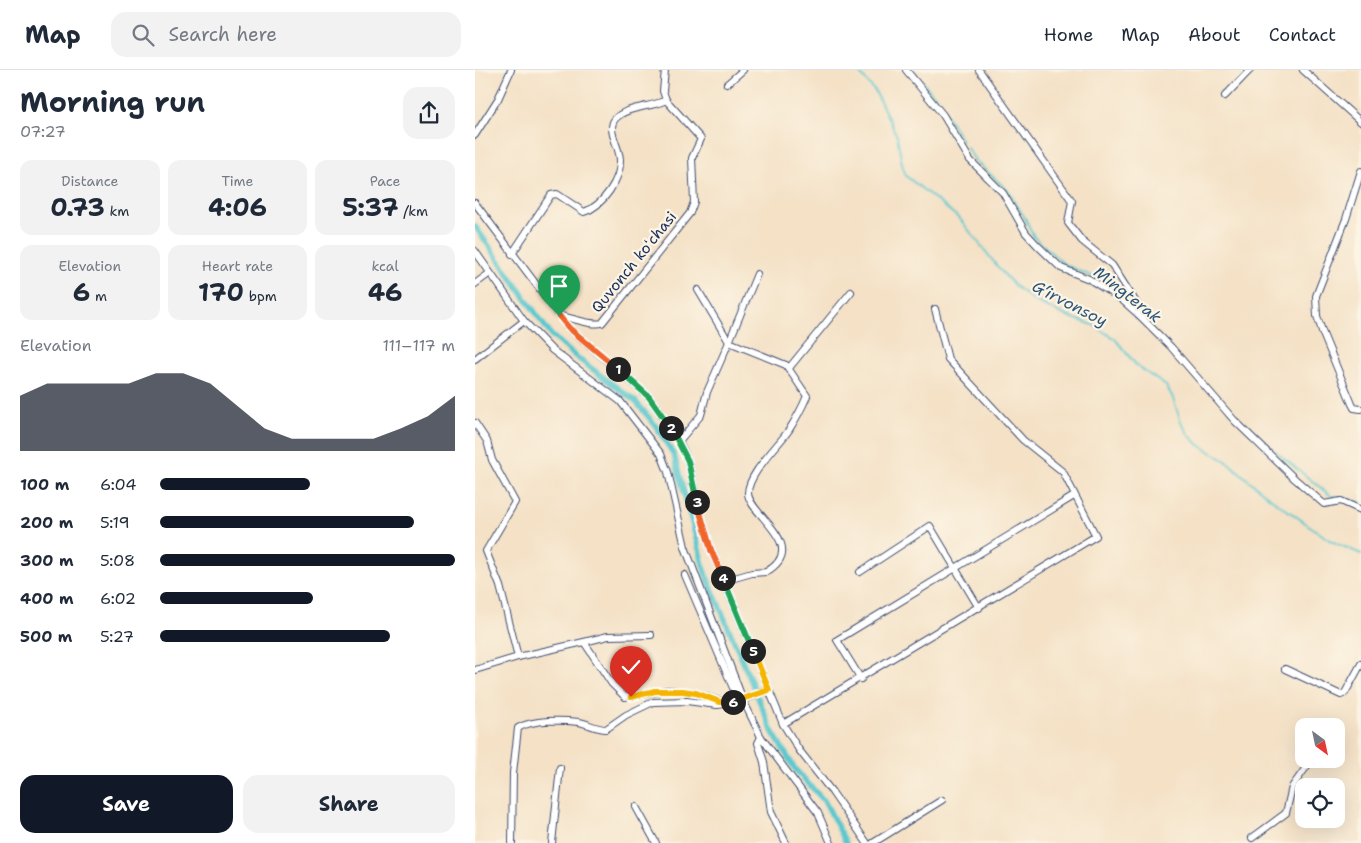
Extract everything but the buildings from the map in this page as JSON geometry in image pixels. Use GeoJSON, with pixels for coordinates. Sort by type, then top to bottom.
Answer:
{"type":"FeatureCollection","features":[{"type":"Feature","properties":{"kind":"street"},"geometry":{"type":"LineString","coordinates":[[475,135],[498,99],[511,70]]}},
{"type":"Feature","properties":{"kind":"street"},"geometry":{"type":"LineString","coordinates":[[512,254],[551,195],[557,194],[584,212],[602,199],[613,184],[620,166],[613,123],[621,114],[666,100],[663,91],[665,70]]}},
{"type":"Feature","properties":{"kind":"street"},"geometry":{"type":"LineString","coordinates":[[727,84],[743,70]]}},
{"type":"Feature","properties":{"kind":"street"},"geometry":{"type":"LineString","coordinates":[[906,70],[943,114],[970,160],[1003,193],[1026,234],[1037,246],[1061,268],[1093,282],[1121,299],[1139,315],[1171,347],[1234,420],[1295,479],[1324,504],[1341,501],[1361,510]]}},
{"type":"Feature","properties":{"kind":"street"},"geometry":{"type":"LineString","coordinates":[[979,70],[1072,201],[1068,223],[1073,231],[1089,248],[1112,265],[1137,304],[1139,315]]}},
{"type":"Feature","properties":{"kind":"street"},"geometry":{"type":"LineString","coordinates":[[1225,96],[1250,70]]}},
{"type":"Feature","properties":{"kind":"street"},"geometry":{"type":"LineString","coordinates":[[1303,70],[1361,122]]}},
{"type":"Feature","properties":{"kind":"street","name":"Quvonch koʻchasi"},"geometry":{"type":"LineString","coordinates":[[559,316],[573,317],[598,324],[602,323],[690,213],[694,202],[693,158],[701,139],[666,100]]}},
{"type":"Feature","properties":{"kind":"street"},"geometry":{"type":"LineString","coordinates":[[1361,171],[1346,219],[1318,290],[1316,305],[1323,334],[1352,404],[1355,408],[1361,409]]}},
{"type":"Feature","properties":{"kind":"street"},"geometry":{"type":"LineString","coordinates":[[475,203],[569,328],[649,397],[679,440],[688,461],[711,550],[783,724],[799,750],[832,792],[867,843]]}},
{"type":"Feature","properties":{"kind":"street"},"geometry":{"type":"LineString","coordinates":[[475,252],[524,321],[552,350],[620,401],[661,454],[668,472],[685,547],[739,701]]}},
{"type":"Feature","properties":{"kind":"street"},"geometry":{"type":"LineString","coordinates":[[475,284],[490,273]]}},
{"type":"Feature","properties":{"kind":"street"},"geometry":{"type":"LineString","coordinates":[[679,440],[701,415],[707,392],[757,274]]}},
{"type":"Feature","properties":{"kind":"street"},"geometry":{"type":"LineString","coordinates":[[698,290],[729,342],[789,368],[807,396],[790,428],[753,478],[748,491],[751,503],[779,538],[781,551],[779,560],[766,572],[752,573],[724,580]]}},
{"type":"Feature","properties":{"kind":"street"},"geometry":{"type":"LineString","coordinates":[[789,368],[851,292]]}},
{"type":"Feature","properties":{"kind":"street"},"geometry":{"type":"LineString","coordinates":[[783,724],[861,679],[1096,536],[1063,472],[1023,440],[947,359],[935,308]]}},
{"type":"Feature","properties":{"kind":"street"},"geometry":{"type":"LineString","coordinates":[[475,359],[524,321]]}},
{"type":"Feature","properties":{"kind":"street"},"geometry":{"type":"LineString","coordinates":[[475,423],[487,441],[492,460],[515,502],[486,551],[500,586],[518,657]]}},
{"type":"Feature","properties":{"kind":"street"},"geometry":{"type":"LineString","coordinates":[[861,679],[837,640],[1074,496]]}},
{"type":"Feature","properties":{"kind":"street"},"geometry":{"type":"LineString","coordinates":[[860,572],[930,526],[979,608]]}},
{"type":"Feature","properties":{"kind":"street"},"geometry":{"type":"LineString","coordinates":[[685,575],[739,701],[761,737],[818,813],[831,843]]}},
{"type":"Feature","properties":{"kind":"street"},"geometry":{"type":"LineString","coordinates":[[475,670],[518,657],[608,636],[651,635]]}},
{"type":"Feature","properties":{"kind":"street"},"geometry":{"type":"LineString","coordinates":[[583,642],[612,684],[625,697],[654,691],[683,691],[696,693],[720,702],[739,701]]}},
{"type":"Feature","properties":{"kind":"street"},"geometry":{"type":"LineString","coordinates":[[1285,669],[1341,694],[1345,693],[1361,664]]}},
{"type":"Feature","properties":{"kind":"street"},"geometry":{"type":"LineString","coordinates":[[512,843],[513,774],[518,728],[523,725],[557,721],[579,722],[606,730],[626,715],[653,702],[687,701],[717,705],[739,701],[769,690]]}},
{"type":"Feature","properties":{"kind":"street"},"geometry":{"type":"LineString","coordinates":[[761,737],[758,744],[765,762],[768,802],[786,843]]}},
{"type":"Feature","properties":{"kind":"street"},"geometry":{"type":"LineString","coordinates":[[552,843],[560,768]]}},
{"type":"Feature","properties":{"kind":"street"},"geometry":{"type":"LineString","coordinates":[[1252,838],[1286,814],[1292,787],[1306,768]]}},
{"type":"Feature","properties":{"kind":"street"},"geometry":{"type":"LineString","coordinates":[[873,843],[942,800]]}},
{"type":"Feature","properties":{"kind":"street"},"geometry":{"type":"LineString","coordinates":[[637,806],[656,843]]}},
{"type":"Feature","properties":{"kind":"waterway","name":"G‘irvonsoy"},"geometry":{"type":"LineString","coordinates":[[857,70],[875,91],[897,136],[906,176],[960,219],[1016,287],[1035,301],[1064,315],[1093,325],[1115,339],[1137,366],[1166,386],[1172,396],[1181,422],[1189,435],[1199,445],[1226,461],[1270,498],[1331,541],[1361,554]]}},
{"type":"Feature","properties":{"kind":"waterway","name":"Mingterak"},"geometry":{"type":"LineString","coordinates":[[912,70],[937,99],[962,141]]}},
{"type":"Feature","properties":{"kind":"waterway","name":"Mingterak"},"geometry":{"type":"LineString","coordinates":[[966,147],[975,160],[1008,191],[1025,218],[1034,237],[1065,265],[1094,277],[1108,288]]}},
{"type":"Feature","properties":{"kind":"waterway"},"geometry":{"type":"LineString","coordinates":[[475,226],[551,335],[575,356],[636,402],[655,425],[674,455],[705,572],[772,731],[795,769],[825,802],[846,843]]}},
{"type":"Feature","properties":{"kind":"waterway","name":"Mingterak"},"geometry":{"type":"LineString","coordinates":[[1229,410],[1261,440],[1331,496],[1361,503]]}},
{"type":"Feature","properties":{"kind":"route"},"geometry":{"type":"LineString","coordinates":[[559,316],[582,340],[649,397],[679,440],[688,461],[711,550],[769,690],[736,702],[720,702],[696,693],[668,690],[654,691],[631,697]]}}]}
